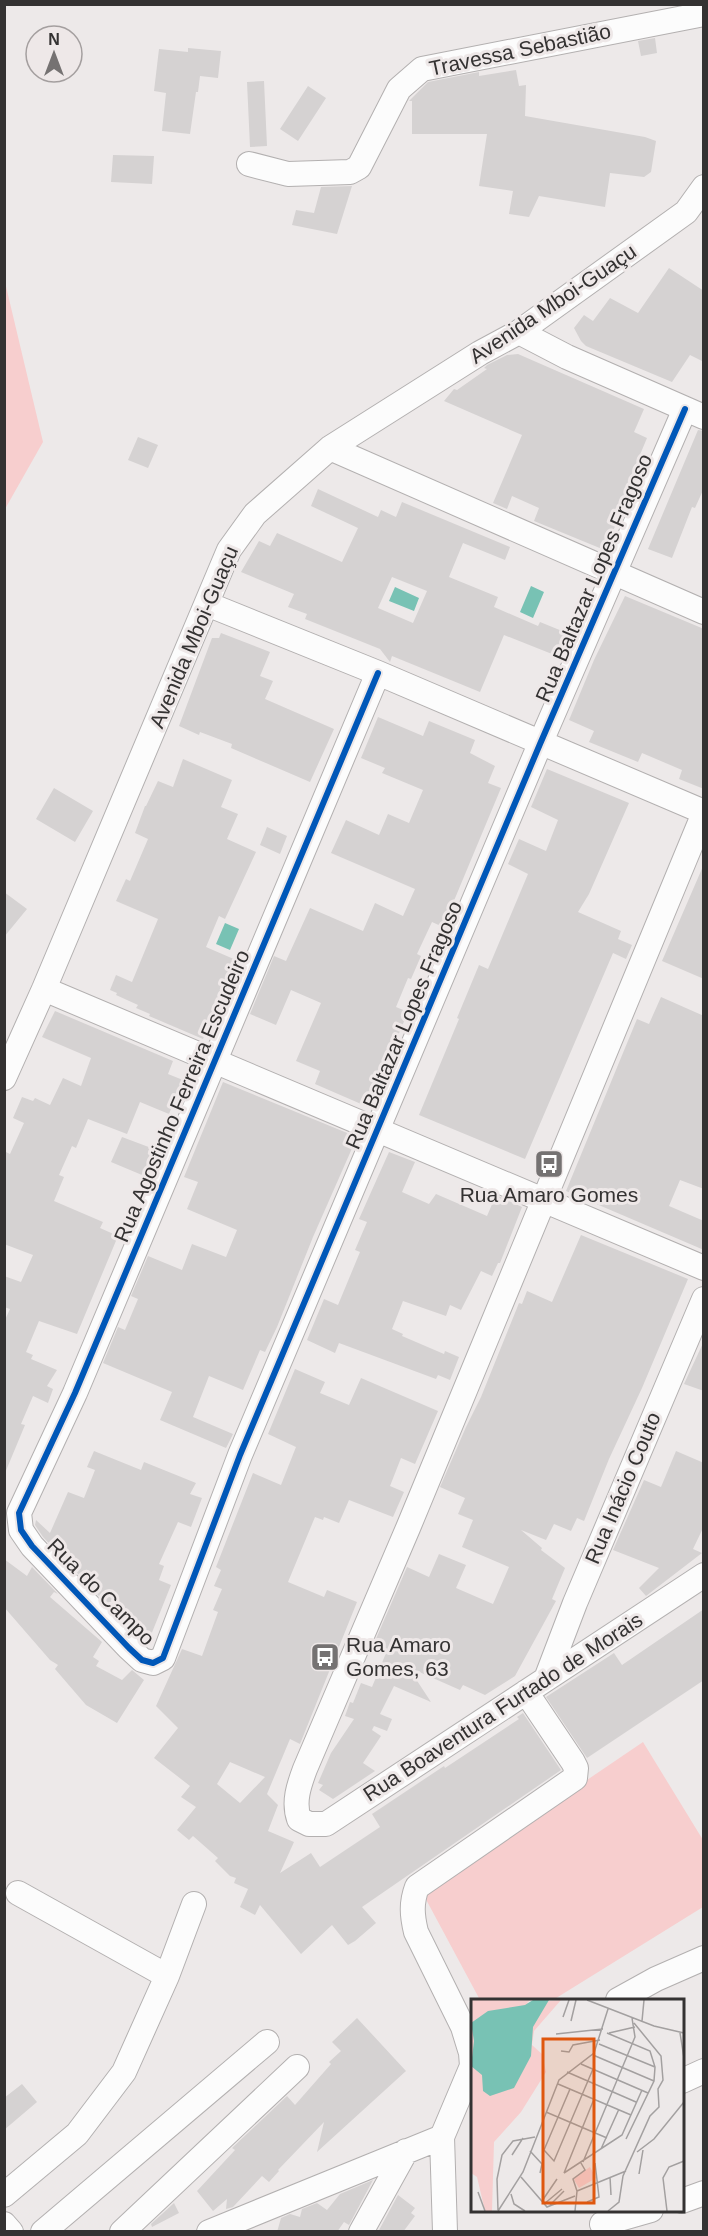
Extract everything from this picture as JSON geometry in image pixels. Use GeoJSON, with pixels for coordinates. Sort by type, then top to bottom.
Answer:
{"type":"FeatureCollection","features":[{"type":"Feature","properties":{"kind":"street","name":"Travessa Sebastião"},"geometry":{"type":"LineString","coordinates":[[249,164],[288,174],[350,171],[359,167],[399,89],[422,69],[704,14]]}},
{"type":"Feature","properties":{"kind":"street","name":"Avenida Mboi-Guaçu"},"geometry":{"type":"LineString","coordinates":[[4,1078],[44,989],[229,550],[248,523],[263,506],[330,448],[519,332],[695,216],[704,187]]}},
{"type":"Feature","properties":{"kind":"street"},"geometry":{"type":"LineString","coordinates":[[519,332],[567,357],[694,413]]}},
{"type":"Feature","properties":{"kind":"street","name":"Rua Baltazar Lopes Fragoso"},"geometry":{"type":"LineString","coordinates":[[163,1658],[240,1455],[540,744],[615,574],[694,413]]}},
{"type":"Feature","properties":{"kind":"street"},"geometry":{"type":"LineString","coordinates":[[330,448],[704,612]]}},
{"type":"Feature","properties":{"kind":"street"},"geometry":{"type":"LineString","coordinates":[[207,604],[378,673],[704,813],[543,1200]]}},
{"type":"Feature","properties":{"kind":"street","name":"Rua Agostinho Ferreira Escudeiro"},"geometry":{"type":"LineString","coordinates":[[21,1530],[19,1513],[25,1498],[75,1393],[378,673]]}},
{"type":"Feature","properties":{"kind":"street"},"geometry":{"type":"LineString","coordinates":[[44,989],[704,1268]]}},
{"type":"Feature","properties":{"kind":"street","name":"Rua Boaventura Furtado de Morais"},"geometry":{"type":"LineString","coordinates":[[543,1200],[408,1528],[305,1769],[297,1792],[296,1811],[299,1819],[309,1824],[326,1824],[704,1575]]}},
{"type":"Feature","properties":{"kind":"street","name":"Rua Inácio Couto"},"geometry":{"type":"LineString","coordinates":[[536,1685],[579,1592],[704,1299]]}},
{"type":"Feature","properties":{"kind":"street","name":"Rua do Campo"},"geometry":{"type":"LineString","coordinates":[[21,1530],[32,1546],[142,1660],[153,1663],[163,1658]]}},
{"type":"Feature","properties":{"kind":"street"},"geometry":{"type":"LineString","coordinates":[[471,2060],[468,2041],[416,1932],[412,1902],[417,1887],[575,1778],[576,1768],[536,1685]]}},
{"type":"Feature","properties":{"kind":"street"},"geometry":{"type":"LineString","coordinates":[[18,1893],[167,1976]]}},
{"type":"Feature","properties":{"kind":"street"},"geometry":{"type":"LineString","coordinates":[[4,2195],[64,2146],[102,2104],[124,2072],[167,1976],[194,1904]]}},
{"type":"Feature","properties":{"kind":"street"},"geometry":{"type":"LineString","coordinates":[[621,1999],[656,1979],[704,1958]]}},
{"type":"Feature","properties":{"kind":"street"},"geometry":{"type":"LineString","coordinates":[[43,2232],[267,2042]]}},
{"type":"Feature","properties":{"kind":"street"},"geometry":{"type":"LineString","coordinates":[[122,2232],[297,2067]]}},
{"type":"Feature","properties":{"kind":"street"},"geometry":{"type":"LineString","coordinates":[[445,2232],[442,2137],[471,2068]]}},
{"type":"Feature","properties":{"kind":"street"},"geometry":{"type":"LineString","coordinates":[[684,2080],[704,2071]]}},
{"type":"Feature","properties":{"kind":"street"},"geometry":{"type":"LineString","coordinates":[[209,2232],[442,2137]]}},
{"type":"Feature","properties":{"kind":"street"},"geometry":{"type":"LineString","coordinates":[[361,2232],[406,2151]]}},
{"type":"Feature","properties":{"kind":"street"},"geometry":{"type":"LineString","coordinates":[[684,2200],[704,2193]]}},
{"type":"Feature","properties":{"kind":"street"},"geometry":{"type":"LineString","coordinates":[[602,2224],[647,2212]]}},
{"type":"Feature","properties":{"kind":"street"},"geometry":{"type":"LineString","coordinates":[[4,2224],[11,2232]]}},
{"type":"Feature","properties":{"kind":"shaded area"},"geometry":{"type":"Polygon","coordinates":[[[4,278],[43,442],[5,509],[4,509],[4,278]]]}},
{"type":"Feature","properties":{"kind":"shaded area"},"geometry":{"type":"Polygon","coordinates":[[[531,586],[544,592],[533,618],[520,612],[531,586]]]}},
{"type":"Feature","properties":{"kind":"shaded area"},"geometry":{"type":"Polygon","coordinates":[[[395,587],[419,598],[414,611],[389,601],[395,587]]]}},
{"type":"Feature","properties":{"kind":"shaded area"},"geometry":{"type":"Polygon","coordinates":[[[225,923],[239,929],[230,950],[216,944],[225,923]]]}},
{"type":"Feature","properties":{"kind":"shaded area"},"geometry":{"type":"Polygon","coordinates":[[[643,1742],[703,1840],[703,1907],[555,1999],[479,1999],[422,1892],[643,1742]]]}},
{"type":"Feature","properties":{"kind":"building"},"geometry":{"type":"Polygon","coordinates":[[[655,38],[657,53],[641,56],[638,41],[655,38]]]}},
{"type":"Feature","properties":{"kind":"building"},"geometry":{"type":"Polygon","coordinates":[[[188,48],[221,51],[218,78],[200,76],[190,134],[162,131],[166,93],[154,91],[159,49],[188,52],[188,48]]]}},
{"type":"Feature","properties":{"kind":"building"},"geometry":{"type":"Polygon","coordinates":[[[516,70],[519,86],[526,85],[525,116],[645,137],[656,141],[651,172],[644,177],[610,173],[605,207],[539,196],[529,217],[509,214],[513,191],[479,186],[487,134],[412,134],[412,101],[409,101],[428,82],[479,72],[479,76],[516,70]]]}},
{"type":"Feature","properties":{"kind":"building"},"geometry":{"type":"Polygon","coordinates":[[[264,81],[267,146],[250,147],[247,82],[264,81]]]}},
{"type":"Feature","properties":{"kind":"building"},"geometry":{"type":"Polygon","coordinates":[[[308,86],[326,98],[298,141],[280,129],[308,86]]]}},
{"type":"Feature","properties":{"kind":"building"},"geometry":{"type":"Polygon","coordinates":[[[113,155],[154,156],[152,184],[111,182],[113,155]]]}},
{"type":"Feature","properties":{"kind":"building"},"geometry":{"type":"Polygon","coordinates":[[[352,186],[337,234],[292,225],[296,210],[314,213],[321,187],[352,186]]]}},
{"type":"Feature","properties":{"kind":"building"},"geometry":{"type":"Polygon","coordinates":[[[669,268],[704,291],[704,362],[690,355],[672,382],[586,346],[581,341],[574,328],[584,315],[593,321],[610,298],[638,313],[669,268]]]}},
{"type":"Feature","properties":{"kind":"building"},"geometry":{"type":"Polygon","coordinates":[[[518,354],[644,409],[634,432],[647,438],[629,481],[634,483],[613,531],[615,532],[607,551],[534,521],[539,508],[512,496],[507,509],[493,503],[522,435],[444,401],[454,389],[457,390],[487,369],[484,368],[487,365],[507,355],[518,354]]]}},
{"type":"Feature","properties":{"kind":"building"},"geometry":{"type":"Polygon","coordinates":[[[698,430],[704,431],[704,488],[695,508],[692,507],[672,558],[648,549],[698,430]]]}},
{"type":"Feature","properties":{"kind":"building"},"geometry":{"type":"Polygon","coordinates":[[[138,437],[158,445],[148,468],[128,460],[138,437]]]}},
{"type":"Feature","properties":{"kind":"building"},"geometry":{"type":"Polygon","coordinates":[[[318,489],[378,517],[381,510],[396,517],[402,502],[510,547],[505,560],[463,543],[449,577],[498,597],[494,607],[538,626],[540,622],[567,633],[557,656],[504,635],[480,692],[392,656],[390,662],[380,649],[305,619],[307,614],[288,607],[294,594],[241,572],[259,541],[270,546],[277,533],[342,562],[358,528],[311,506],[318,489]],[[392,577],[378,608],[413,623],[427,591],[392,577]]]}},
{"type":"Feature","properties":{"kind":"building"},"geometry":{"type":"Polygon","coordinates":[[[625,596],[704,629],[704,789],[679,779],[682,770],[642,753],[638,762],[589,742],[594,731],[569,720],[594,660],[625,596]]]}},
{"type":"Feature","properties":{"kind":"building"},"geometry":{"type":"Polygon","coordinates":[[[221,633],[270,652],[260,676],[273,681],[265,699],[334,729],[310,782],[231,748],[232,744],[200,732],[199,735],[179,726],[212,638],[219,638],[221,633]]]}},
{"type":"Feature","properties":{"kind":"building"},"geometry":{"type":"Polygon","coordinates":[[[378,717],[423,736],[429,721],[475,740],[470,753],[495,766],[488,783],[501,788],[443,927],[432,922],[417,954],[421,956],[411,979],[408,978],[396,1007],[408,1012],[368,1107],[315,1084],[320,1071],[296,1061],[321,1003],[291,990],[276,1025],[250,1014],[274,956],[286,961],[310,908],[363,931],[375,903],[403,916],[415,889],[331,853],[346,820],[379,835],[388,814],[409,823],[423,790],[382,773],[385,768],[361,758],[378,717]]]}},
{"type":"Feature","properties":{"kind":"building"},"geometry":{"type":"Polygon","coordinates":[[[183,759],[232,780],[221,807],[238,814],[227,839],[256,852],[225,919],[219,916],[206,947],[236,960],[203,1039],[149,1016],[150,1014],[136,1008],[138,1005],[110,990],[116,975],[132,982],[158,919],[116,901],[126,879],[130,881],[148,839],[135,833],[145,806],[158,781],[173,787],[183,759]]]}},
{"type":"Feature","properties":{"kind":"building"},"geometry":{"type":"Polygon","coordinates":[[[547,769],[629,803],[589,894],[578,912],[621,931],[618,939],[632,945],[626,959],[613,953],[525,1159],[419,1115],[479,965],[488,969],[528,874],[508,864],[519,839],[546,851],[558,820],[531,807],[547,769]]]}},
{"type":"Feature","properties":{"kind":"building"},"geometry":{"type":"Polygon","coordinates":[[[54,788],[93,811],[75,842],[36,819],[54,788]]]}},
{"type":"Feature","properties":{"kind":"building"},"geometry":{"type":"Polygon","coordinates":[[[267,827],[287,836],[280,854],[260,845],[267,827]]]}},
{"type":"Feature","properties":{"kind":"building"},"geometry":{"type":"Polygon","coordinates":[[[704,864],[704,979],[662,961],[704,864]]]}},
{"type":"Feature","properties":{"kind":"building"},"geometry":{"type":"Polygon","coordinates":[[[4,892],[27,909],[4,937],[4,892]]]}},
{"type":"Feature","properties":{"kind":"building"},"geometry":{"type":"Polygon","coordinates":[[[661,997],[704,1016],[704,1189],[680,1180],[669,1206],[704,1221],[704,1250],[566,1191],[637,1019],[649,1024],[661,997]]]}},
{"type":"Feature","properties":{"kind":"building"},"geometry":{"type":"Polygon","coordinates":[[[55,1011],[173,1061],[168,1074],[183,1080],[169,1114],[140,1102],[127,1134],[88,1119],[76,1148],[72,1146],[59,1175],[64,1177],[54,1201],[103,1222],[100,1228],[118,1236],[77,1334],[39,1321],[26,1352],[33,1355],[31,1359],[57,1370],[47,1386],[53,1389],[48,1403],[33,1396],[21,1424],[25,1425],[5,1473],[4,1322],[10,1309],[4,1307],[4,1276],[21,1282],[33,1255],[4,1244],[4,1151],[10,1154],[24,1123],[13,1118],[22,1097],[33,1101],[35,1098],[50,1105],[63,1078],[81,1086],[91,1058],[42,1037],[55,1011]]]}},
{"type":"Feature","properties":{"kind":"building"},"geometry":{"type":"Polygon","coordinates":[[[223,1082],[357,1137],[277,1327],[265,1352],[260,1350],[243,1390],[209,1376],[193,1417],[233,1434],[226,1448],[160,1420],[172,1392],[103,1363],[118,1327],[125,1330],[138,1299],[131,1296],[148,1256],[182,1270],[192,1244],[226,1257],[237,1230],[187,1209],[198,1182],[184,1177],[223,1082]]]}},
{"type":"Feature","properties":{"kind":"building"},"geometry":{"type":"Polygon","coordinates":[[[122,1137],[154,1149],[142,1175],[111,1162],[122,1137]]]}},
{"type":"Feature","properties":{"kind":"building"},"geometry":{"type":"Polygon","coordinates":[[[389,1152],[415,1162],[402,1192],[429,1204],[436,1194],[487,1216],[496,1195],[522,1207],[500,1263],[492,1276],[481,1271],[461,1310],[450,1305],[446,1316],[403,1301],[392,1329],[403,1334],[402,1336],[444,1354],[445,1351],[459,1357],[450,1380],[438,1375],[436,1379],[339,1343],[335,1353],[307,1340],[324,1299],[338,1305],[360,1252],[355,1250],[367,1222],[359,1219],[389,1152]]]}},
{"type":"Feature","properties":{"kind":"building"},"geometry":{"type":"Polygon","coordinates":[[[581,1235],[688,1279],[584,1521],[577,1518],[571,1531],[554,1524],[546,1540],[521,1530],[542,1548],[541,1550],[565,1568],[552,1599],[556,1601],[515,1676],[485,1695],[463,1685],[460,1690],[408,1667],[431,1702],[394,1686],[380,1714],[392,1719],[387,1731],[374,1726],[372,1730],[381,1736],[363,1763],[375,1771],[333,1799],[319,1790],[323,1785],[318,1783],[331,1753],[354,1719],[345,1716],[350,1702],[353,1703],[361,1683],[372,1687],[386,1653],[372,1648],[407,1567],[429,1577],[439,1554],[466,1565],[456,1588],[493,1604],[509,1567],[462,1547],[473,1520],[458,1514],[465,1498],[440,1487],[481,1397],[519,1303],[522,1304],[527,1291],[552,1302],[581,1235]]]}},
{"type":"Feature","properties":{"kind":"building"},"geometry":{"type":"Polygon","coordinates":[[[704,1341],[704,1391],[684,1384],[704,1341]]]}},
{"type":"Feature","properties":{"kind":"building"},"geometry":{"type":"Polygon","coordinates":[[[295,1369],[325,1382],[320,1393],[349,1405],[361,1378],[438,1411],[415,1464],[401,1458],[390,1486],[404,1492],[393,1517],[349,1500],[339,1523],[324,1517],[323,1520],[315,1517],[288,1582],[324,1597],[327,1590],[357,1602],[300,1744],[290,1739],[267,1794],[278,1805],[268,1831],[294,1842],[280,1873],[311,1853],[320,1867],[380,1827],[372,1814],[519,1719],[517,1717],[523,1713],[561,1770],[362,1907],[376,1923],[355,1941],[348,1945],[332,1925],[301,1954],[260,1905],[255,1915],[240,1907],[248,1889],[234,1883],[236,1878],[230,1876],[215,1861],[218,1858],[193,1836],[189,1840],[177,1830],[196,1807],[181,1797],[190,1786],[154,1758],[178,1728],[156,1706],[182,1649],[202,1656],[218,1612],[213,1610],[222,1589],[214,1586],[221,1570],[216,1567],[253,1473],[281,1485],[296,1447],[268,1434],[295,1369]],[[230,1762],[217,1784],[240,1803],[265,1777],[230,1762]]]}},
{"type":"Feature","properties":{"kind":"building"},"geometry":{"type":"Polygon","coordinates":[[[94,1451],[141,1470],[144,1462],[196,1483],[190,1494],[202,1498],[191,1527],[178,1522],[159,1564],[164,1566],[159,1580],[171,1585],[149,1640],[134,1633],[43,1537],[35,1525],[36,1520],[50,1533],[68,1492],[84,1498],[95,1470],[87,1467],[94,1451]]]}},
{"type":"Feature","properties":{"kind":"building"},"geometry":{"type":"Polygon","coordinates":[[[676,1451],[704,1463],[704,1526],[693,1549],[702,1553],[646,1596],[639,1588],[659,1568],[613,1550],[644,1480],[661,1487],[676,1451]]]}},
{"type":"Feature","properties":{"kind":"building"},"geometry":{"type":"Polygon","coordinates":[[[4,1559],[27,1576],[32,1567],[58,1594],[54,1592],[50,1597],[102,1642],[93,1657],[99,1661],[96,1666],[122,1680],[132,1670],[144,1680],[117,1723],[86,1705],[55,1669],[58,1665],[50,1660],[4,1607],[4,1559]]]}},
{"type":"Feature","properties":{"kind":"building"},"geometry":{"type":"Polygon","coordinates":[[[704,1609],[704,1680],[587,1758],[546,1697],[614,1653],[622,1665],[704,1609]]]}},
{"type":"Feature","properties":{"kind":"building"},"geometry":{"type":"Polygon","coordinates":[[[357,2018],[406,2071],[317,2152],[324,2122],[269,2182],[262,2176],[233,2207],[226,2209],[227,2199],[213,2211],[197,2191],[235,2150],[232,2148],[287,2096],[295,2105],[331,2064],[329,2062],[341,2051],[332,2042],[357,2018]]]}},
{"type":"Feature","properties":{"kind":"building"},"geometry":{"type":"Polygon","coordinates":[[[22,2084],[37,2102],[4,2130],[4,2098],[22,2084]]]}},
{"type":"Feature","properties":{"kind":"building"},"geometry":{"type":"Polygon","coordinates":[[[373,2180],[349,2225],[344,2222],[337,2232],[277,2232],[281,2218],[290,2214],[300,2217],[302,2209],[317,2203],[327,2210],[340,2194],[373,2180]]]}},
{"type":"Feature","properties":{"kind":"building"},"geometry":{"type":"Polygon","coordinates":[[[398,2195],[415,2208],[411,2213],[415,2216],[403,2232],[378,2232],[398,2195]]]}},
{"type":"Feature","properties":{"kind":"building"},"geometry":{"type":"Polygon","coordinates":[[[174,2203],[179,2213],[152,2227],[151,2224],[174,2203]]]}},
{"type":"Feature","properties":{"kind":"cycle path"},"geometry":{"type":"LineString","coordinates":[[378,673],[75,1393],[19,1513],[21,1530],[32,1546],[129,1648],[142,1660],[153,1663],[163,1658],[240,1455],[540,744],[685,409]]}},
{"type":"Feature","properties":{"kind":"place","name":"Rua Amaro Gomes"},"geometry":{"type":"Point","coordinates":[549,1164]}},
{"type":"Feature","properties":{"kind":"place","name":"Rua Amaro Gomes, 63"},"geometry":{"type":"Point","coordinates":[325,1657]}}]}
